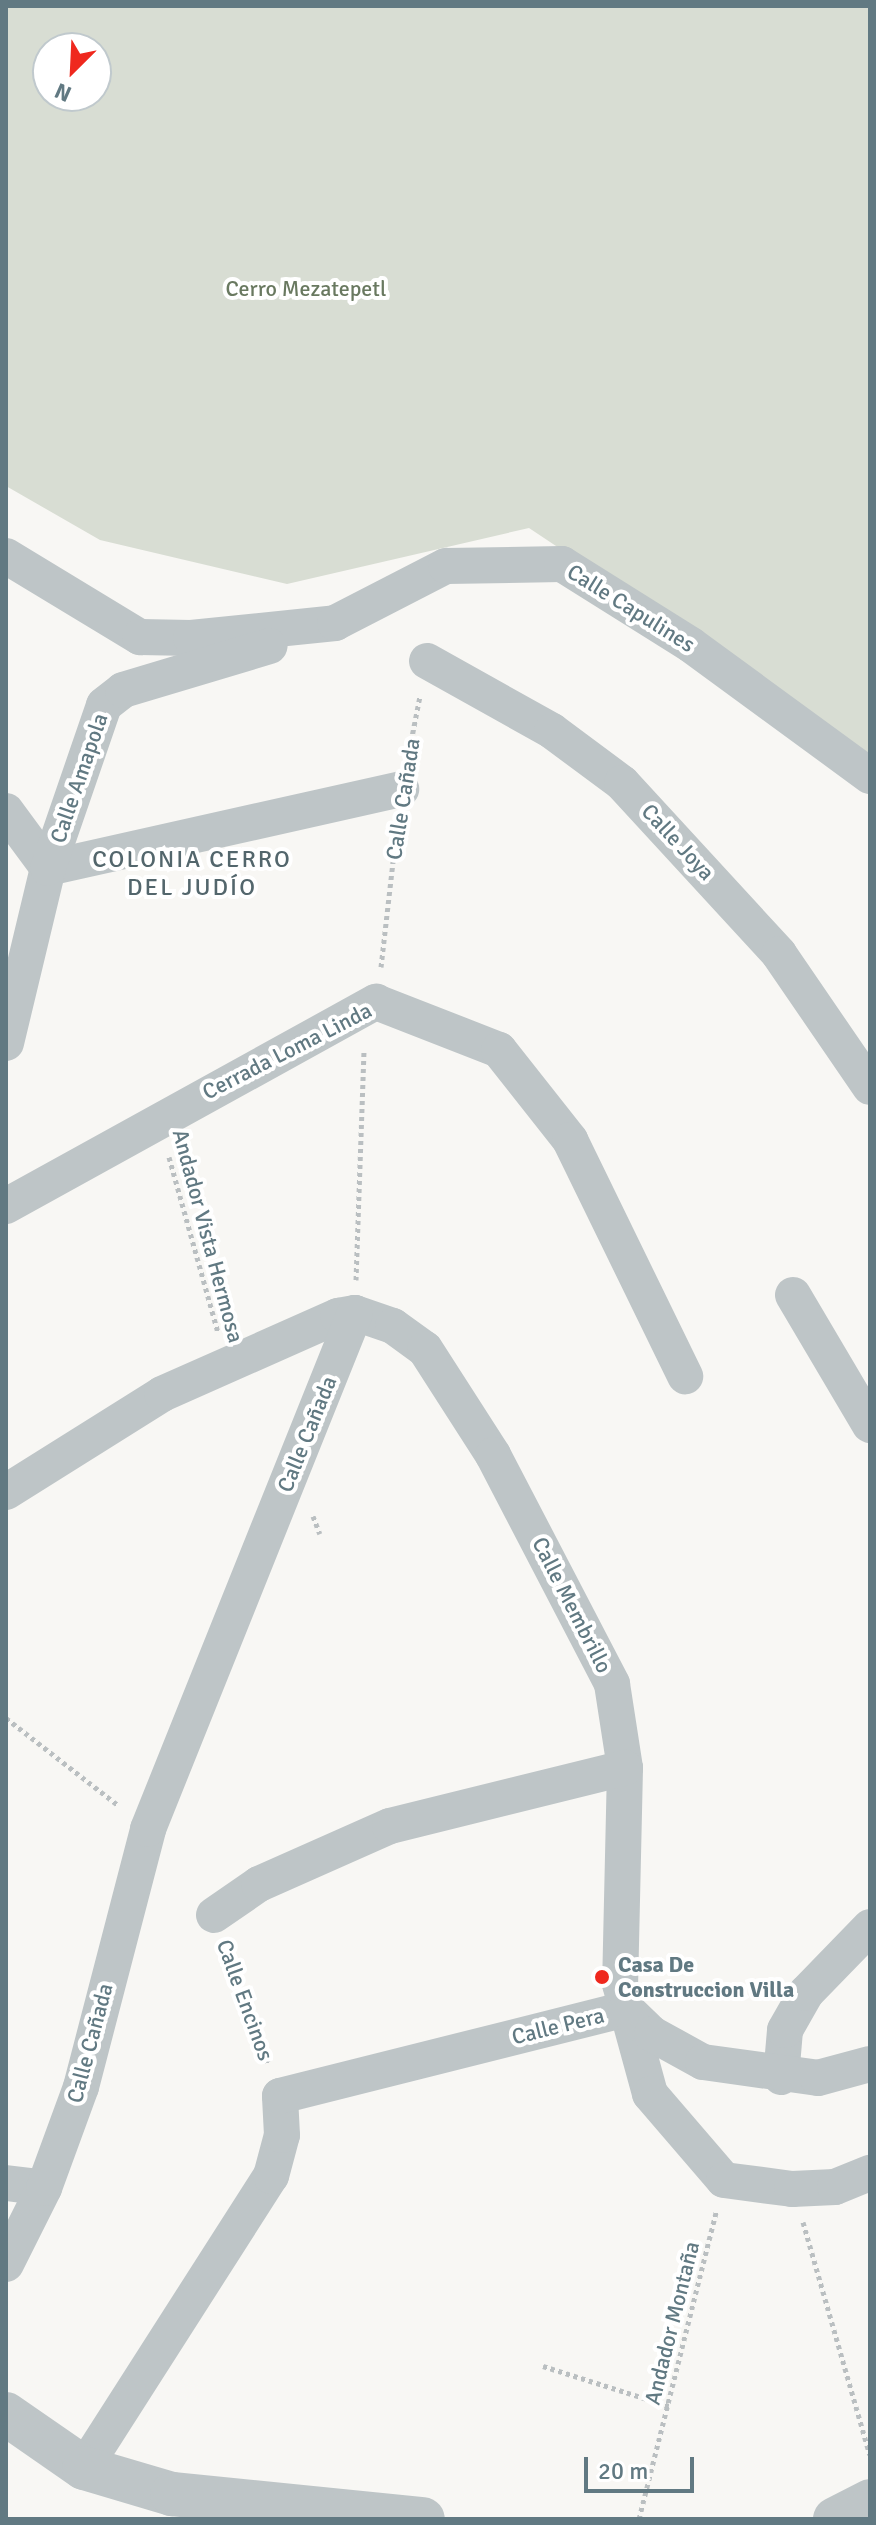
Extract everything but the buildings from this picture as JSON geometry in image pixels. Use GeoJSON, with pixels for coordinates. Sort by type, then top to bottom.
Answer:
{"type":"FeatureCollection","features":[{"type":"Feature","properties":{"kind":"street","name":"Calle Capulines"},"geometry":{"type":"LineString","coordinates":[[6,556],[140,637],[252,637],[335,623],[446,566],[562,564],[691,645],[870,776]]}},
{"type":"Feature","properties":{"kind":"street","name":"Calle Amapola"},"geometry":{"type":"LineString","coordinates":[[6,1043],[48,868],[104,705],[123,690],[335,623]]}},
{"type":"Feature","properties":{"kind":"street","name":"Calle Joya"},"geometry":{"type":"LineString","coordinates":[[427,661],[552,731],[622,783],[779,954],[870,1087]]}},
{"type":"Feature","properties":{"kind":"street"},"geometry":{"type":"LineString","coordinates":[[6,811],[48,868],[401,789]]}},
{"type":"Feature","properties":{"kind":"street","name":"Cerrada Loma Linda"},"geometry":{"type":"LineString","coordinates":[[6,1206],[158,1117],[376,1002],[499,1050],[570,1140],[685,1376]]}},
{"type":"Feature","properties":{"kind":"street"},"geometry":{"type":"LineString","coordinates":[[793,1295],[870,1425]]}},
{"type":"Feature","properties":{"kind":"street"},"geometry":{"type":"LineString","coordinates":[[6,1492],[162,1394],[355,1313]]}},
{"type":"Feature","properties":{"kind":"street","name":"Calle Membrillo"},"geometry":{"type":"LineString","coordinates":[[355,1313],[393,1326],[425,1349],[493,1455],[612,1684],[625,1768],[619,1948],[626,2009],[650,2094],[693,2152],[724,2180]]}},
{"type":"Feature","properties":{"kind":"street","name":"Calle Cañada"},"geometry":{"type":"LineString","coordinates":[[6,2264],[44,2188],[81,2087],[148,1829],[355,1313]]}},
{"type":"Feature","properties":{"kind":"street","name":"Calle Encinos"},"geometry":{"type":"LineString","coordinates":[[214,1915],[259,1884],[390,1826],[625,1768]]}},
{"type":"Feature","properties":{"kind":"street"},"geometry":{"type":"LineString","coordinates":[[781,2077],[785,2030],[806,1993],[870,1927]]}},
{"type":"Feature","properties":{"kind":"street","name":"Calle Pera"},"geometry":{"type":"LineString","coordinates":[[280,2096],[626,2009],[652,2034],[703,2062],[781,2077],[818,2078],[870,2064]]}},
{"type":"Feature","properties":{"kind":"street"},"geometry":{"type":"LineString","coordinates":[[84,2468],[271,2176],[282,2135],[280,2096]]}},
{"type":"Feature","properties":{"kind":"street"},"geometry":{"type":"LineString","coordinates":[[724,2180],[792,2189],[835,2187],[870,2173]]}},
{"type":"Feature","properties":{"kind":"street"},"geometry":{"type":"LineString","coordinates":[[6,2183],[44,2188]]}},
{"type":"Feature","properties":{"kind":"street"},"geometry":{"type":"LineString","coordinates":[[6,2414],[84,2468],[172,2494],[423,2519]]}},
{"type":"Feature","properties":{"kind":"street"},"geometry":{"type":"LineString","coordinates":[[835,2519],[870,2501]]}},
{"type":"Feature","properties":{"kind":"path","name":"Calle Cañada"},"geometry":{"type":"LineString","coordinates":[[355,1313],[360,1067],[376,1002],[401,789],[427,661]]}},
{"type":"Feature","properties":{"kind":"path","name":"Andador Vista Hermosa"},"geometry":{"type":"LineString","coordinates":[[158,1117],[226,1365]]}},
{"type":"Feature","properties":{"kind":"path"},"geometry":{"type":"LineString","coordinates":[[6,1718],[148,1829]]}},
{"type":"Feature","properties":{"kind":"path","name":"Calle Encinos"},"geometry":{"type":"LineString","coordinates":[[214,1915],[280,2096]]}},
{"type":"Feature","properties":{"kind":"path","name":"Andador Montaña"},"geometry":{"type":"LineString","coordinates":[[639,2519],[724,2180]]}},
{"type":"Feature","properties":{"kind":"path"},"geometry":{"type":"LineString","coordinates":[[792,2189],[870,2455]]}},
{"type":"Feature","properties":{"kind":"path"},"geometry":{"type":"LineString","coordinates":[[543,2366],[669,2406]]}},
{"type":"Feature","properties":{"kind":"green space","name":"Cerro Mezatepetl"},"geometry":{"type":"Polygon","coordinates":[[[6,6],[870,6],[870,755],[529,528],[287,584],[100,540],[6,486],[6,6]]]}},
{"type":"Feature","properties":{"kind":"place","name":"Casa De Construccion Villa"},"geometry":{"type":"Point","coordinates":[602,1977]}},
{"type":"Feature","properties":{"kind":"district","name":"COLONIA CERRO DEL JUDÍO"},"geometry":{"type":"Point","coordinates":[192,874]}}]}
